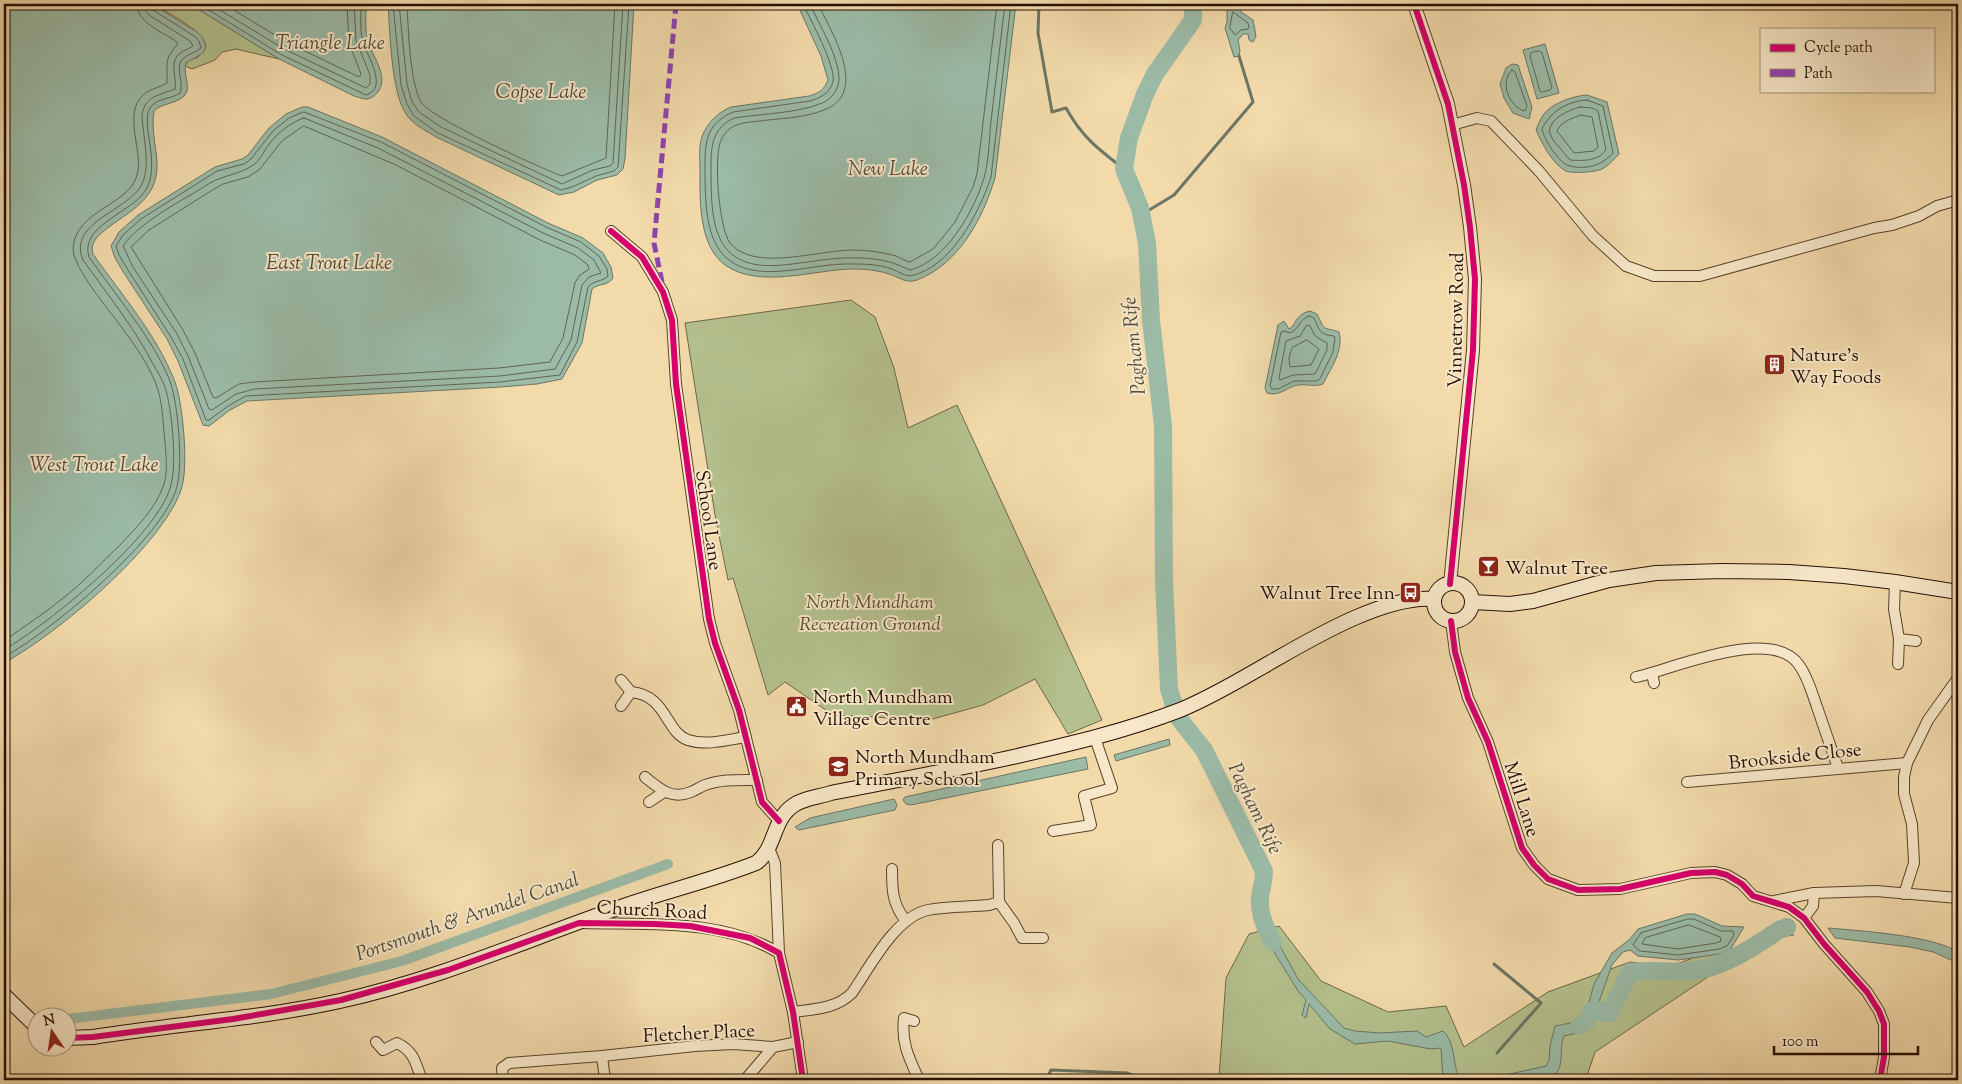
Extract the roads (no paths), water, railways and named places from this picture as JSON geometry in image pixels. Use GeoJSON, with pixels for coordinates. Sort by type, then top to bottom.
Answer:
{"type":"FeatureCollection","features":[{"type":"Feature","properties":{"kind":"main road"},"geometry":{"type":"LineString","coordinates":[[1472,602],[1510,604],[1533,601],[1609,580],[1656,573],[1789,572],[1895,582],[1958,592]]}},
{"type":"Feature","properties":{"kind":"main road"},"geometry":{"type":"LineString","coordinates":[[1450,584],[1458,584],[1464,586],[1468,591],[1472,602],[1471,609],[1463,618],[1450,621],[1440,616],[1434,605],[1434,599],[1440,588],[1450,584]]}},
{"type":"Feature","properties":{"kind":"main road"},"geometry":{"type":"LineString","coordinates":[[78,1038],[294,1010],[341,1000],[448,970],[616,908],[749,866],[760,860],[769,848],[779,820],[786,811],[799,802],[1095,738],[1145,723],[1199,702],[1316,638],[1369,613],[1411,600],[1434,599]]}},
{"type":"Feature","properties":{"kind":"main road"},"geometry":{"type":"LineString","coordinates":[[4,995],[28,1018]]}},
{"type":"Feature","properties":{"kind":"street","name":"Vinnetrow Road"},"geometry":{"type":"LineString","coordinates":[[1414,4],[1441,80],[1452,125],[1470,227],[1475,279],[1473,350],[1450,584]]}},
{"type":"Feature","properties":{"kind":"street"},"geometry":{"type":"LineString","coordinates":[[1452,125],[1477,118],[1491,121],[1539,172],[1593,236],[1626,266],[1654,276],[1700,276],[1874,228],[1892,225],[1919,216],[1937,206],[1958,200]]}},
{"type":"Feature","properties":{"kind":"street","name":"School Lane"},"geometry":{"type":"LineString","coordinates":[[611,231],[642,257],[663,292],[672,320],[676,384],[709,620],[715,643],[739,710],[762,802],[779,820]]}},
{"type":"Feature","properties":{"kind":"street"},"geometry":{"type":"LineString","coordinates":[[1895,582],[1894,609],[1899,639],[1898,664]]}},
{"type":"Feature","properties":{"kind":"street","name":"Mill Lane"},"geometry":{"type":"LineString","coordinates":[[1450,621],[1461,675],[1468,698],[1488,742],[1522,848],[1534,865],[1548,879],[1578,890],[1599,890],[1620,889],[1691,873],[1715,872],[1727,875],[1742,884],[1753,896],[1790,907],[1804,918]]}},
{"type":"Feature","properties":{"kind":"street"},"geometry":{"type":"LineString","coordinates":[[1899,639],[1916,642]]}},
{"type":"Feature","properties":{"kind":"street"},"geometry":{"type":"LineString","coordinates":[[1636,676],[1653,678],[1679,664],[1733,650],[1753,648],[1774,649],[1788,654],[1798,663],[1807,679],[1838,768]]}},
{"type":"Feature","properties":{"kind":"street"},"geometry":{"type":"LineString","coordinates":[[1904,894],[1914,863],[1912,824],[1904,794],[1906,763],[1928,720],[1958,678]]}},
{"type":"Feature","properties":{"kind":"street"},"geometry":{"type":"LineString","coordinates":[[620,680],[631,692],[647,696],[656,702],[677,732],[686,740],[700,743],[721,742],[746,737]]}},
{"type":"Feature","properties":{"kind":"street"},"geometry":{"type":"LineString","coordinates":[[621,706],[631,692]]}},
{"type":"Feature","properties":{"kind":"street"},"geometry":{"type":"LineString","coordinates":[[1053,831],[1091,825],[1084,796],[1112,788],[1095,738]]}},
{"type":"Feature","properties":{"kind":"street","name":"Brookside Close"},"geometry":{"type":"LineString","coordinates":[[1687,782],[1906,763]]}},
{"type":"Feature","properties":{"kind":"street"},"geometry":{"type":"LineString","coordinates":[[645,777],[664,792],[676,796],[684,795],[706,785],[730,780],[757,780]]}},
{"type":"Feature","properties":{"kind":"street"},"geometry":{"type":"LineString","coordinates":[[648,802],[664,792]]}},
{"type":"Feature","properties":{"kind":"street"},"geometry":{"type":"LineString","coordinates":[[998,844],[999,902],[1022,938],[1043,938]]}},
{"type":"Feature","properties":{"kind":"street"},"geometry":{"type":"LineString","coordinates":[[769,848],[775,863],[779,953],[793,1012],[804,1080]]}},
{"type":"Feature","properties":{"kind":"street"},"geometry":{"type":"LineString","coordinates":[[892,869],[893,896],[900,913],[906,921]]}},
{"type":"Feature","properties":{"kind":"street"},"geometry":{"type":"LineString","coordinates":[[1771,902],[1814,893],[1876,891],[1958,898]]}},
{"type":"Feature","properties":{"kind":"street"},"geometry":{"type":"LineString","coordinates":[[1814,893],[1813,906],[1804,918],[1824,944],[1867,992],[1879,1011],[1884,1024],[1884,1057],[1880,1080]]}},
{"type":"Feature","properties":{"kind":"street"},"geometry":{"type":"LineString","coordinates":[[793,1012],[827,1007],[845,1000],[852,993],[893,934],[915,914],[928,910],[989,906],[999,902]]}},
{"type":"Feature","properties":{"kind":"street","name":"Church Road"},"geometry":{"type":"LineString","coordinates":[[579,923],[690,926],[750,938],[779,953]]}},
{"type":"Feature","properties":{"kind":"street"},"geometry":{"type":"LineString","coordinates":[[914,1021],[904,1018],[902,1034],[919,1080]]}},
{"type":"Feature","properties":{"kind":"street"},"geometry":{"type":"LineString","coordinates":[[376,1042],[383,1050],[398,1043],[408,1049],[416,1063],[422,1080]]}},
{"type":"Feature","properties":{"kind":"street","name":"Fletcher Place"},"geometry":{"type":"LineString","coordinates":[[502,1080],[502,1068],[509,1063],[695,1046],[732,1044],[773,1047],[798,1042]]}},
{"type":"Feature","properties":{"kind":"street"},"geometry":{"type":"LineString","coordinates":[[745,1080],[773,1047]]}},
{"type":"Feature","properties":{"kind":"street"},"geometry":{"type":"LineString","coordinates":[[602,1056],[605,1080]]}},
{"type":"Feature","properties":{"kind":"water","name":"West Trout Lake"},"geometry":{"type":"Polygon","coordinates":[[[4,4],[152,4],[197,32],[203,38],[206,47],[203,53],[186,63],[187,91],[185,95],[177,101],[154,111],[153,130],[157,162],[156,176],[152,188],[137,206],[97,237],[92,247],[93,254],[149,331],[175,382],[180,405],[185,452],[185,467],[181,490],[170,513],[152,537],[105,587],[51,632],[4,663],[4,4]]]}},
{"type":"Feature","properties":{"kind":"water","name":"Triangle Lake"},"geometry":{"type":"Polygon","coordinates":[[[190,4],[366,4],[367,39],[379,66],[382,80],[381,87],[369,99],[354,96],[279,59],[190,4]]]}},
{"type":"Feature","properties":{"kind":"water","name":"Copse Lake"},"geometry":{"type":"Polygon","coordinates":[[[388,4],[634,4],[623,169],[617,175],[597,180],[574,192],[559,195],[436,137],[420,127],[406,114],[397,91],[392,61],[388,4]]]}},
{"type":"Feature","properties":{"kind":"water","name":"New Lake"},"geometry":{"type":"Polygon","coordinates":[[[797,4],[1016,4],[995,178],[984,209],[967,238],[945,263],[932,273],[913,281],[906,281],[880,272],[856,269],[786,276],[754,276],[739,272],[725,265],[710,246],[702,221],[700,194],[700,145],[706,128],[719,114],[731,107],[813,95],[823,89],[828,80],[821,56],[797,4]]]}},
{"type":"Feature","properties":{"kind":"water"},"geometry":{"type":"Polygon","coordinates":[[[1238,5],[1241,12],[1253,20],[1256,36],[1253,42],[1249,40],[1248,34],[1243,34],[1238,40],[1239,56],[1234,57],[1225,28],[1227,8],[1238,5]]]}},
{"type":"Feature","properties":{"kind":"water"},"geometry":{"type":"Polygon","coordinates":[[[1545,44],[1559,93],[1537,99],[1523,50],[1545,44]]]}},
{"type":"Feature","properties":{"kind":"water"},"geometry":{"type":"Polygon","coordinates":[[[1512,64],[1518,65],[1532,107],[1529,119],[1513,113],[1504,98],[1500,84],[1506,68],[1512,64]]]}},
{"type":"Feature","properties":{"kind":"water"},"geometry":{"type":"Polygon","coordinates":[[[1587,95],[1607,102],[1619,154],[1608,165],[1597,171],[1569,172],[1561,168],[1552,158],[1536,130],[1543,115],[1552,107],[1569,99],[1587,95]]]}},
{"type":"Feature","properties":{"kind":"water","name":"East Trout Lake"},"geometry":{"type":"Polygon","coordinates":[[[302,107],[308,107],[382,137],[548,223],[583,238],[603,253],[611,267],[613,278],[611,281],[592,289],[582,343],[562,379],[537,384],[501,387],[247,401],[230,410],[209,426],[203,425],[178,361],[167,339],[124,273],[115,258],[111,246],[119,232],[138,215],[215,167],[242,159],[248,155],[269,128],[286,114],[302,107]]]}},
{"type":"Feature","properties":{"kind":"water"},"geometry":{"type":"Polygon","coordinates":[[[1310,311],[1317,314],[1325,328],[1339,332],[1340,345],[1330,372],[1323,384],[1298,385],[1276,394],[1267,393],[1265,388],[1278,325],[1284,321],[1289,329],[1300,316],[1310,311]]]}},
{"type":"Feature","properties":{"kind":"water"},"geometry":{"type":"Polygon","coordinates":[[[1169,739],[1170,745],[1116,761],[1114,755],[1169,739]]]}},
{"type":"Feature","properties":{"kind":"water"},"geometry":{"type":"Polygon","coordinates":[[[1086,757],[1088,769],[911,805],[906,804],[903,800],[905,797],[1086,757]]]}},
{"type":"Feature","properties":{"kind":"water"},"geometry":{"type":"Polygon","coordinates":[[[894,799],[897,805],[895,810],[799,830],[795,827],[810,818],[894,799]]]}},
{"type":"Feature","properties":{"kind":"water"},"geometry":{"type":"Polygon","coordinates":[[[1687,914],[1695,914],[1722,926],[1744,927],[1730,950],[1720,954],[1678,960],[1638,956],[1630,950],[1623,952],[1612,965],[1590,1027],[1582,1032],[1564,1036],[1557,1073],[1535,1080],[1483,1080],[1546,1066],[1549,1060],[1555,1026],[1581,1021],[1586,1013],[1594,984],[1612,953],[1630,939],[1638,929],[1687,914]]]}},
{"type":"Feature","properties":{"kind":"water"},"geometry":{"type":"Polygon","coordinates":[[[1266,920],[1298,979],[1344,1028],[1380,1033],[1417,1031],[1426,1037],[1443,1031],[1451,1045],[1458,1075],[1470,1080],[1443,1080],[1441,1048],[1431,1049],[1388,1041],[1355,1044],[1330,1029],[1309,1004],[1306,1018],[1302,1015],[1306,1000],[1298,991],[1257,924],[1266,920]]]}},
{"type":"Feature","properties":{"kind":"water"},"geometry":{"type":"Polygon","coordinates":[[[1776,922],[1787,927],[1794,935],[1773,938],[1768,941],[1763,932],[1766,928],[1772,927],[1776,922]]]}},
{"type":"Feature","properties":{"kind":"water"},"geometry":{"type":"Polygon","coordinates":[[[1828,928],[1877,932],[1931,942],[1958,952],[1958,959],[1951,960],[1933,952],[1910,947],[1835,938],[1828,928]]]}},
{"type":"Feature","properties":{"kind":"waterway"},"geometry":{"type":"LineString","coordinates":[[1039,4],[1038,33],[1052,112],[1066,108],[1078,127],[1091,142],[1124,169]]}},
{"type":"Feature","properties":{"kind":"waterway","name":"Pagham Rife"},"geometry":{"type":"LineString","coordinates":[[1174,705],[1169,689],[1164,580],[1163,426],[1151,320],[1147,243],[1140,208],[1124,169],[1129,138],[1145,94],[1155,74],[1193,20],[1193,4]]}},
{"type":"Feature","properties":{"kind":"waterway"},"geometry":{"type":"LineString","coordinates":[[1141,215],[1174,195],[1253,102],[1239,56]]}},
{"type":"Feature","properties":{"kind":"waterway","name":"Pagham Rife"},"geometry":{"type":"LineString","coordinates":[[1177,716],[1204,750],[1264,871],[1260,905],[1264,924],[1273,942]]}},
{"type":"Feature","properties":{"kind":"waterway","name":"Portsmouth & Arundel Canal"},"geometry":{"type":"LineString","coordinates":[[78,1018],[271,994],[402,961],[668,864]]}},
{"type":"Feature","properties":{"kind":"waterway","name":"Pagham Rife"},"geometry":{"type":"LineString","coordinates":[[1579,1026],[1586,1022],[1592,1011],[1599,1010],[1604,1013],[1610,1013],[1630,972],[1692,971],[1715,966],[1738,956],[1787,927]]}},
{"type":"Feature","properties":{"kind":"waterway"},"geometry":{"type":"LineString","coordinates":[[1494,964],[1541,1003],[1497,1053]]}},
{"type":"Feature","properties":{"kind":"waterway"},"geometry":{"type":"LineString","coordinates":[[1046,1080],[1051,1070],[1127,1073],[1144,1080]]}},
{"type":"Feature","properties":{"kind":"place","name":"Nature’s Way Foods"},"geometry":{"type":"Point","coordinates":[1774,365]}},
{"type":"Feature","properties":{"kind":"place","name":"Walnut Tree"},"geometry":{"type":"Point","coordinates":[1489,567]}},
{"type":"Feature","properties":{"kind":"place","name":"Walnut Tree Inn"},"geometry":{"type":"Point","coordinates":[1411,592]}},
{"type":"Feature","properties":{"kind":"place","name":"North Mundham Village Centre"},"geometry":{"type":"Point","coordinates":[797,707]}},
{"type":"Feature","properties":{"kind":"place","name":"North Mundham Primary School"},"geometry":{"type":"Point","coordinates":[839,767]}},
{"type":"Feature","properties":{"kind":"park label","name":"North Mundham Recreation Ground"},"geometry":{"type":"Point","coordinates":[870,612]}}]}
